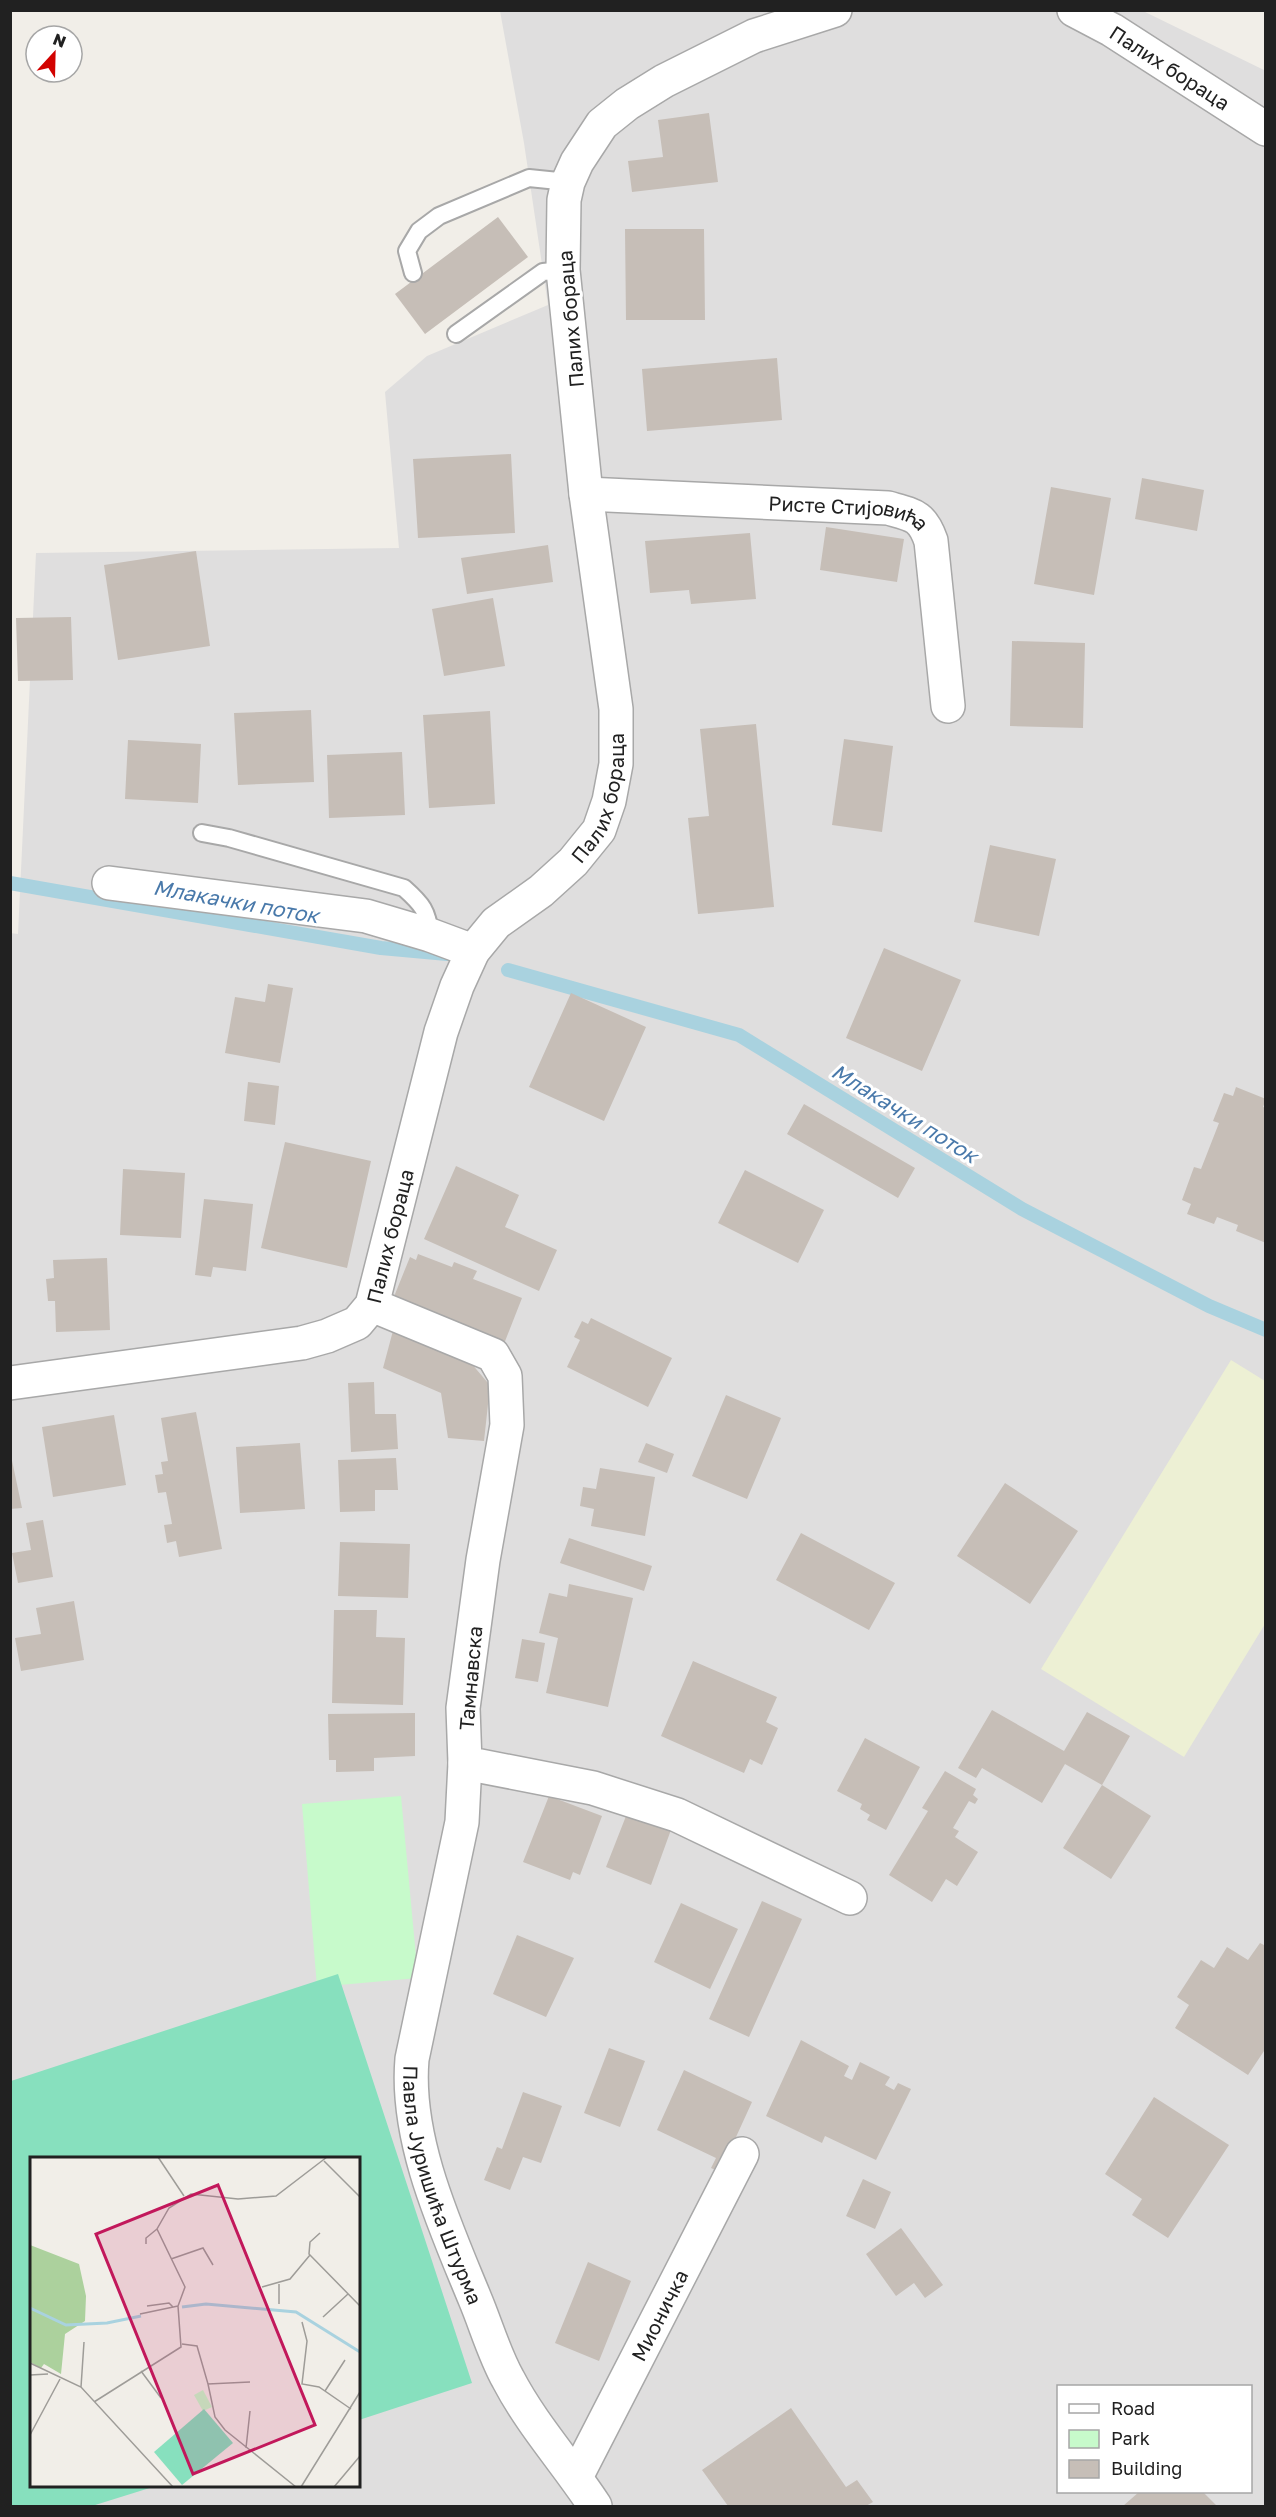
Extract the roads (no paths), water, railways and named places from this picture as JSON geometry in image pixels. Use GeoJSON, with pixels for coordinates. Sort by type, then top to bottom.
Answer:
{"type":"FeatureCollection","features":[{"type":"Feature","properties":{"kind":"street","name":"Палих бораца"},"geometry":{"type":"LineString","coordinates":[[10,1383],[302,1342],[335,1333],[357,1323],[372,1305],[441,1032],[457,986],[473,951],[496,923],[541,891],[573,862],[599,830],[609,801],[616,764],[616,709],[586,494],[563,270],[564,200],[568,182],[577,162],[602,124],[627,104],[664,81],[754,36],[836,10]]}},
{"type":"Feature","properties":{"kind":"street","name":"Палих бораца"},"geometry":{"type":"LineString","coordinates":[[1074,10],[1112,30],[1266,129]]}},
{"type":"Feature","properties":{"kind":"street","name":"Ристе Стијовића"},"geometry":{"type":"LineString","coordinates":[[586,494],[888,508],[912,515],[925,524],[931,541],[948,706]]}},
{"type":"Feature","properties":{"kind":"street"},"geometry":{"type":"LineString","coordinates":[[109,883],[366,916],[430,935],[473,951]]}},
{"type":"Feature","properties":{"kind":"street","name":"Тамнавска"},"geometry":{"type":"LineString","coordinates":[[372,1305],[493,1355],[505,1376],[507,1425],[483,1560],[463,1708],[465,1763]]}},
{"type":"Feature","properties":{"kind":"street"},"geometry":{"type":"LineString","coordinates":[[465,1763],[593,1788],[677,1815],[850,1898]]}},
{"type":"Feature","properties":{"kind":"street","name":"Павла Јуришића Штурма"},"geometry":{"type":"LineString","coordinates":[[465,1763],[462,1822],[412,2059],[411,2110],[419,2143],[449,2234],[507,2379],[541,2433],[596,2506]]}},
{"type":"Feature","properties":{"kind":"street","name":"Мионичка"},"geometry":{"type":"LineString","coordinates":[[576,2477],[742,2154]]}},
{"type":"Feature","properties":{"kind":"lane"},"geometry":{"type":"LineString","coordinates":[[413,273],[407,251],[419,231],[439,216],[529,178],[568,182]]}},
{"type":"Feature","properties":{"kind":"lane"},"geometry":{"type":"LineString","coordinates":[[456,334],[543,272],[563,270]]}},
{"type":"Feature","properties":{"kind":"lane"},"geometry":{"type":"LineString","coordinates":[[202,833],[229,838],[404,888],[419,901],[429,916],[430,935]]}},
{"type":"Feature","properties":{"kind":"waterway","name":"Млакачки поток"},"geometry":{"type":"LineString","coordinates":[[10,883],[381,948],[447,954]]}},
{"type":"Feature","properties":{"kind":"waterway","name":"Млакачки поток"},"geometry":{"type":"LineString","coordinates":[[508,970],[739,1035],[1022,1209],[1209,1306],[1266,1330]]}}]}
